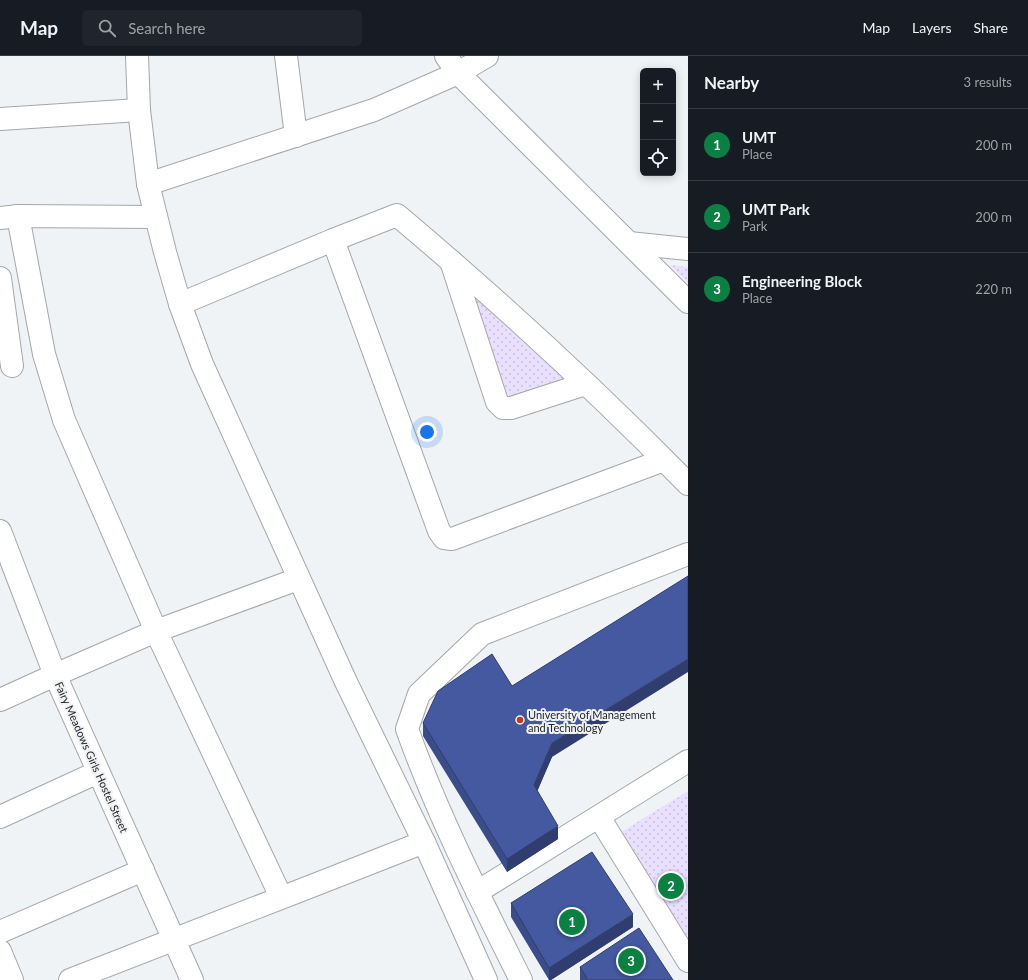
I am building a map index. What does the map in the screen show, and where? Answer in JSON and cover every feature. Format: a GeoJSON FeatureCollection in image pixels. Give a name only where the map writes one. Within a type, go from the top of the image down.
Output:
{"type":"FeatureCollection","features":[{"type":"Feature","properties":{"kind":"street"},"geometry":{"type":"LineString","coordinates":[[137,56],[139,110],[148,184],[180,304],[202,364],[298,579],[346,682],[424,842],[486,980]]}},
{"type":"Feature","properties":{"kind":"street"},"geometry":{"type":"LineString","coordinates":[[286,56],[296,136]]}},
{"type":"Feature","properties":{"kind":"street"},"geometry":{"type":"LineString","coordinates":[[148,184],[374,110],[452,64],[487,56]]}},
{"type":"Feature","properties":{"kind":"street"},"geometry":{"type":"LineString","coordinates":[[452,64],[688,302]]}},
{"type":"Feature","properties":{"kind":"street"},"geometry":{"type":"LineString","coordinates":[[0,119],[139,110]]}},
{"type":"Feature","properties":{"kind":"street"},"geometry":{"type":"LineString","coordinates":[[180,304],[397,215],[450,260],[585,384],[688,484]]}},
{"type":"Feature","properties":{"kind":"street"},"geometry":{"type":"LineString","coordinates":[[156,217],[9,217],[44,354],[64,420],[156,632],[281,897]]}},
{"type":"Feature","properties":{"kind":"street"},"geometry":{"type":"LineString","coordinates":[[333,240],[439,532],[444,538],[452,539],[664,460]]}},
{"type":"Feature","properties":{"kind":"street"},"geometry":{"type":"LineString","coordinates":[[629,243],[688,249]]}},
{"type":"Feature","properties":{"kind":"street"},"geometry":{"type":"LineString","coordinates":[[450,260],[497,402],[502,408],[511,408],[585,384]]}},
{"type":"Feature","properties":{"kind":"street"},"geometry":{"type":"LineString","coordinates":[[0,278],[6,369],[44,354]]}},
{"type":"Feature","properties":{"kind":"street","name":"Fairy Meadows Girls Hostel Street"},"geometry":{"type":"LineString","coordinates":[[0,531],[55,675],[192,980]]}},
{"type":"Feature","properties":{"kind":"street"},"geometry":{"type":"LineString","coordinates":[[521,980],[477,892],[422,772],[407,730],[419,694],[482,634],[688,554]]}},
{"type":"Feature","properties":{"kind":"street"},"geometry":{"type":"LineString","coordinates":[[0,700],[156,632],[298,579]]}},
{"type":"Feature","properties":{"kind":"street"},"geometry":{"type":"LineString","coordinates":[[477,892],[688,762]]}},
{"type":"Feature","properties":{"kind":"street"},"geometry":{"type":"LineString","coordinates":[[0,817],[98,772]]}},
{"type":"Feature","properties":{"kind":"street"},"geometry":{"type":"LineString","coordinates":[[599,817],[688,961]]}},
{"type":"Feature","properties":{"kind":"street"},"geometry":{"type":"LineString","coordinates":[[70,980],[424,842]]}},
{"type":"Feature","properties":{"kind":"street"},"geometry":{"type":"LineString","coordinates":[[0,932],[143,870]]}},
{"type":"Feature","properties":{"kind":"street"},"geometry":{"type":"LineString","coordinates":[[0,951],[12,980]]}},
{"type":"Feature","properties":{"kind":"shaded area"},"geometry":{"type":"Polygon","coordinates":[[[670,265],[688,267],[688,283],[670,265]]]}},
{"type":"Feature","properties":{"kind":"shaded area"},"geometry":{"type":"Polygon","coordinates":[[[470,293],[567,377],[506,396],[470,293]]]}},
{"type":"Feature","properties":{"kind":"shaded area"},"geometry":{"type":"Polygon","coordinates":[[[688,791],[688,940],[621,832],[688,791]]]}},
{"type":"Feature","properties":{"kind":"building","name":"University of Management and Technology"},"geometry":{"type":"Polygon","coordinates":[[[688,576],[688,659],[552,743],[534,785],[558,826],[507,859],[423,723],[438,691],[492,654],[512,686],[688,576]]]}},
{"type":"Feature","properties":{"kind":"building"},"geometry":{"type":"Polygon","coordinates":[[[592,852],[633,914],[549,968],[511,903],[592,852]]]}},
{"type":"Feature","properties":{"kind":"building"},"geometry":{"type":"Polygon","coordinates":[[[639,928],[673,980],[588,980],[580,967],[639,928]]]}},
{"type":"Feature","properties":{"kind":"place","name":"University of Management and Technology"},"geometry":{"type":"Point","coordinates":[520,720]}},
{"type":"Feature","properties":{"kind":"place","name":"UMT Park"},"geometry":{"type":"Point","coordinates":[671,886]}},
{"type":"Feature","properties":{"kind":"place","name":"UMT"},"geometry":{"type":"Point","coordinates":[572,922]}},
{"type":"Feature","properties":{"kind":"place","name":"Engineering Block"},"geometry":{"type":"Point","coordinates":[631,961]}}]}
